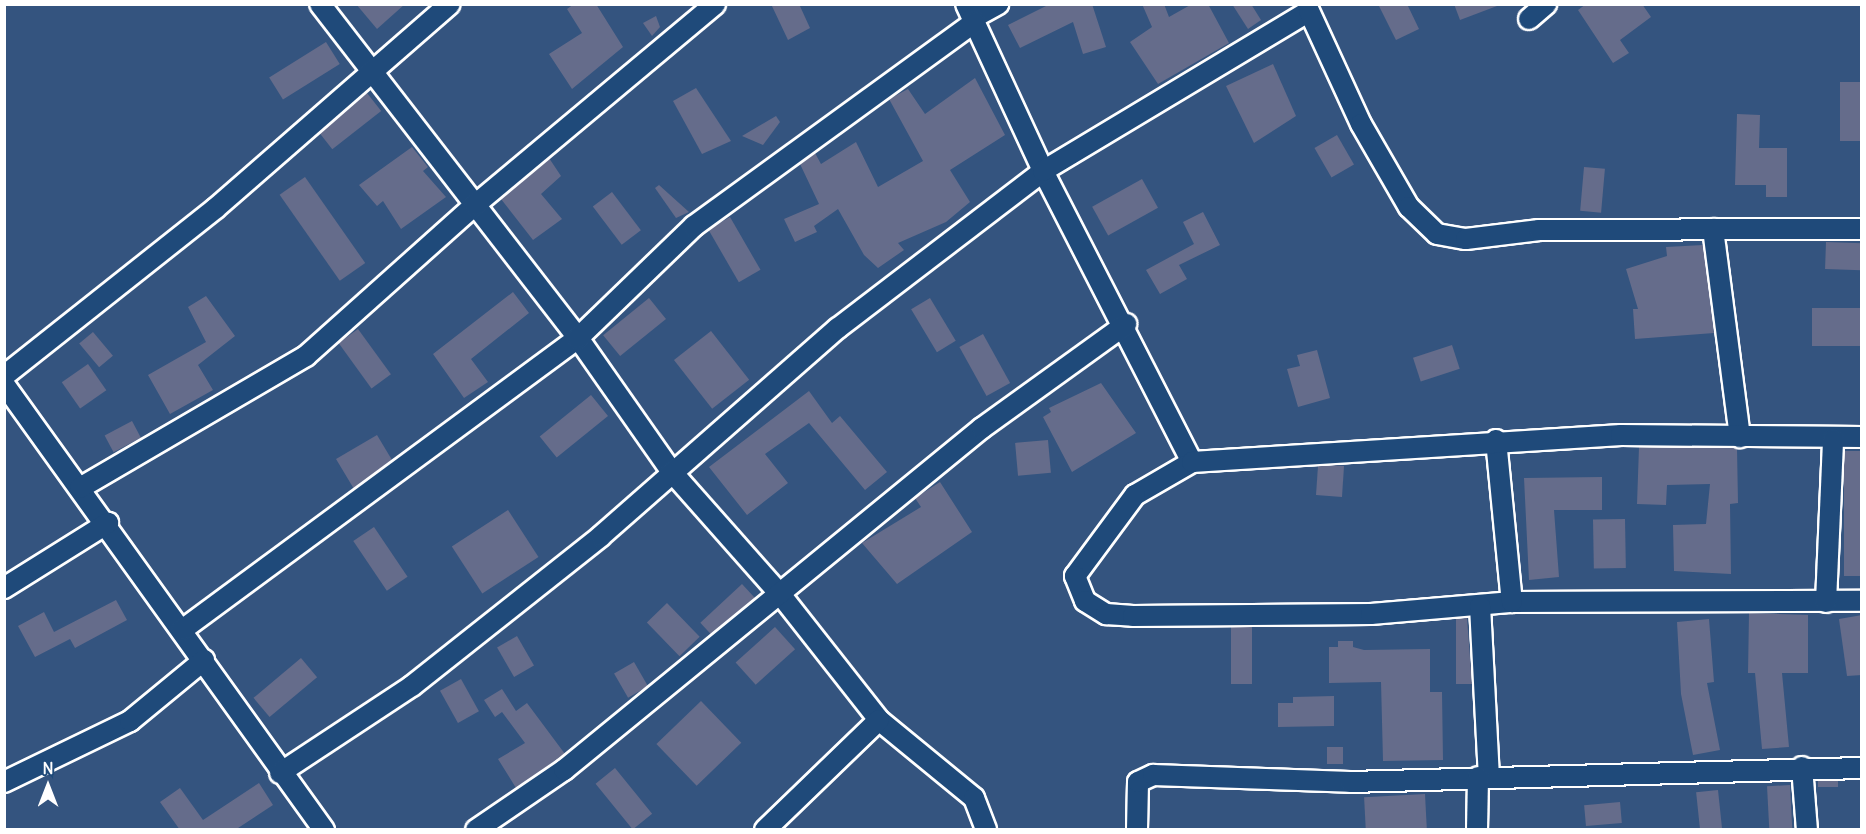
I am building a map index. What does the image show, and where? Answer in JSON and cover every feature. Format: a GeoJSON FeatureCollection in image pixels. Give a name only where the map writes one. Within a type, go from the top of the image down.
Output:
{"type":"FeatureCollection","features":[{"type":"Feature","properties":{"kind":"street"},"geometry":{"type":"LineString","coordinates":[[320,4],[374,70],[578,338],[672,472],[780,594],[879,720],[974,798],[986,830]]}},
{"type":"Feature","properties":{"kind":"street"},"geometry":{"type":"LineString","coordinates":[[4,376],[216,208],[450,4]]}},
{"type":"Feature","properties":{"kind":"street"},"geometry":{"type":"LineString","coordinates":[[80,488],[306,356],[475,205],[715,4]]}},
{"type":"Feature","properties":{"kind":"street"},"geometry":{"type":"LineString","coordinates":[[182,630],[578,338],[693,226],[971,15],[998,4]]}},
{"type":"Feature","properties":{"kind":"street"},"geometry":{"type":"LineString","coordinates":[[1529,18],[1546,4]]}},
{"type":"Feature","properties":{"kind":"street"},"geometry":{"type":"LineString","coordinates":[[280,774],[412,686],[602,536],[838,328],[1043,171],[1313,8],[1361,124],[1404,198],[1437,234],[1466,239],[1539,230],[1862,229]]}},
{"type":"Feature","properties":{"kind":"street"},"geometry":{"type":"LineString","coordinates":[[971,15],[1043,171],[1126,324],[1192,462]]}},
{"type":"Feature","properties":{"kind":"street"},"geometry":{"type":"LineString","coordinates":[[1713,229],[1740,437]]}},
{"type":"Feature","properties":{"kind":"street"},"geometry":{"type":"LineString","coordinates":[[476,830],[564,770],[982,428],[1126,324]]}},
{"type":"Feature","properties":{"kind":"street"},"geometry":{"type":"LineString","coordinates":[[4,384],[108,523],[280,774],[324,830]]}},
{"type":"Feature","properties":{"kind":"street"},"geometry":{"type":"LineString","coordinates":[[1862,437],[1496,440],[1192,462],[1136,495],[1075,576],[1085,601],[1106,614],[1133,616],[1371,614],[1512,602],[1862,601]]}},
{"type":"Feature","properties":{"kind":"street"},"geometry":{"type":"LineString","coordinates":[[1826,602],[1833,439]]}},
{"type":"Feature","properties":{"kind":"street"},"geometry":{"type":"LineString","coordinates":[[1496,440],[1512,602]]}},
{"type":"Feature","properties":{"kind":"street"},"geometry":{"type":"LineString","coordinates":[[4,588],[108,523]]}},
{"type":"Feature","properties":{"kind":"street"},"geometry":{"type":"LineString","coordinates":[[1477,830],[1484,777],[1480,606]]}},
{"type":"Feature","properties":{"kind":"street"},"geometry":{"type":"LineString","coordinates":[[4,782],[130,721],[204,660]]}},
{"type":"Feature","properties":{"kind":"street"},"geometry":{"type":"LineString","coordinates":[[765,830],[879,720]]}},
{"type":"Feature","properties":{"kind":"street"},"geometry":{"type":"LineString","coordinates":[[1802,767],[1807,830]]}},
{"type":"Feature","properties":{"kind":"street"},"geometry":{"type":"LineString","coordinates":[[1137,830],[1138,782],[1153,775],[1350,782],[1802,767],[1862,768]]}},
{"type":"Feature","properties":{"kind":"building"},"geometry":{"type":"Polygon","coordinates":[[[356,4],[405,4],[377,29],[356,4]]]}},
{"type":"Feature","properties":{"kind":"building"},"geometry":{"type":"Polygon","coordinates":[[[574,4],[596,4],[623,47],[572,89],[549,54],[582,33],[567,9],[574,4]]]}},
{"type":"Feature","properties":{"kind":"building"},"geometry":{"type":"Polygon","coordinates":[[[771,4],[799,4],[810,28],[788,40],[771,4]]]}},
{"type":"Feature","properties":{"kind":"building"},"geometry":{"type":"Polygon","coordinates":[[[1050,4],[1092,4],[1106,47],[1083,54],[1073,22],[1020,48],[1008,25],[1050,4]]]}},
{"type":"Feature","properties":{"kind":"building"},"geometry":{"type":"Polygon","coordinates":[[[1142,4],[1164,4],[1169,17],[1192,4],[1208,4],[1229,43],[1158,84],[1130,42],[1152,27],[1142,4]]]}},
{"type":"Feature","properties":{"kind":"building"},"geometry":{"type":"Polygon","coordinates":[[[1232,4],[1251,4],[1261,20],[1248,29],[1232,4]]]}},
{"type":"Feature","properties":{"kind":"building"},"geometry":{"type":"Polygon","coordinates":[[[1378,4],[1407,4],[1419,29],[1396,40],[1378,4]]]}},
{"type":"Feature","properties":{"kind":"building"},"geometry":{"type":"Polygon","coordinates":[[[1454,4],[1497,4],[1497,6],[1460,20],[1454,4]]]}},
{"type":"Feature","properties":{"kind":"building"},"geometry":{"type":"Polygon","coordinates":[[[1586,4],[1642,4],[1651,17],[1620,40],[1629,53],[1613,63],[1578,10],[1586,4]]]}},
{"type":"Feature","properties":{"kind":"building"},"geometry":{"type":"Polygon","coordinates":[[[656,16],[660,27],[652,36],[643,23],[656,16]]]}},
{"type":"Feature","properties":{"kind":"building"},"geometry":{"type":"Polygon","coordinates":[[[326,42],[340,64],[283,100],[269,78],[326,42]]]}},
{"type":"Feature","properties":{"kind":"building"},"geometry":{"type":"Polygon","coordinates":[[[1273,64],[1296,116],[1254,143],[1226,86],[1273,64]]]}},
{"type":"Feature","properties":{"kind":"building"},"geometry":{"type":"Polygon","coordinates":[[[975,78],[1005,135],[950,170],[970,202],[946,222],[898,243],[904,250],[878,268],[864,255],[838,209],[814,226],[817,232],[795,242],[784,219],[819,204],[800,164],[815,153],[821,164],[856,142],[878,187],[923,161],[889,99],[908,89],[925,114],[975,78]]]}},
{"type":"Feature","properties":{"kind":"building"},"geometry":{"type":"Polygon","coordinates":[[[1840,82],[1862,82],[1862,141],[1840,141],[1840,82]]]}},
{"type":"Feature","properties":{"kind":"building"},"geometry":{"type":"Polygon","coordinates":[[[696,88],[731,141],[702,154],[673,101],[696,88]]]}},
{"type":"Feature","properties":{"kind":"building"},"geometry":{"type":"Polygon","coordinates":[[[367,93],[381,111],[332,149],[318,131],[367,93]]]}},
{"type":"Feature","properties":{"kind":"building"},"geometry":{"type":"Polygon","coordinates":[[[1737,114],[1760,115],[1759,148],[1787,148],[1787,197],[1766,197],[1766,185],[1735,185],[1737,114]]]}},
{"type":"Feature","properties":{"kind":"building"},"geometry":{"type":"Polygon","coordinates":[[[776,116],[780,122],[763,145],[742,136],[776,116]]]}},
{"type":"Feature","properties":{"kind":"building"},"geometry":{"type":"Polygon","coordinates":[[[1337,135],[1354,164],[1331,177],[1314,148],[1337,135]]]}},
{"type":"Feature","properties":{"kind":"building"},"geometry":{"type":"Polygon","coordinates":[[[412,147],[428,167],[423,171],[446,197],[401,229],[383,201],[377,206],[359,185],[412,147]]]}},
{"type":"Feature","properties":{"kind":"building"},"geometry":{"type":"Polygon","coordinates":[[[549,158],[561,176],[541,194],[562,219],[533,240],[501,199],[549,158]]]}},
{"type":"Feature","properties":{"kind":"building"},"geometry":{"type":"Polygon","coordinates":[[[1584,167],[1605,169],[1601,213],[1580,211],[1584,167]]]}},
{"type":"Feature","properties":{"kind":"building"},"geometry":{"type":"Polygon","coordinates":[[[305,177],[365,263],[340,281],[280,195],[305,177]]]}},
{"type":"Feature","properties":{"kind":"building"},"geometry":{"type":"Polygon","coordinates":[[[1142,179],[1158,208],[1108,235],[1092,207],[1142,179]]]}},
{"type":"Feature","properties":{"kind":"building"},"geometry":{"type":"Polygon","coordinates":[[[659,185],[689,212],[676,218],[655,188],[659,185]]]}},
{"type":"Feature","properties":{"kind":"building"},"geometry":{"type":"Polygon","coordinates":[[[612,192],[641,230],[622,245],[593,206],[612,192]]]}},
{"type":"Feature","properties":{"kind":"building"},"geometry":{"type":"Polygon","coordinates":[[[1203,212],[1220,245],[1179,265],[1187,279],[1160,294],[1146,270],[1194,244],[1183,222],[1203,212]]]}},
{"type":"Feature","properties":{"kind":"building"},"geometry":{"type":"Polygon","coordinates":[[[730,217],[760,270],[739,282],[708,230],[730,217]]]}},
{"type":"Feature","properties":{"kind":"building"},"geometry":{"type":"Polygon","coordinates":[[[1826,242],[1862,243],[1861,270],[1825,269],[1826,242]]]}},
{"type":"Feature","properties":{"kind":"building"},"geometry":{"type":"Polygon","coordinates":[[[1703,245],[1714,333],[1635,339],[1633,309],[1638,309],[1626,269],[1667,256],[1666,247],[1703,245]]]}},
{"type":"Feature","properties":{"kind":"building"},"geometry":{"type":"Polygon","coordinates":[[[513,292],[529,313],[471,359],[488,382],[464,398],[433,354],[513,292]]]}},
{"type":"Feature","properties":{"kind":"building"},"geometry":{"type":"Polygon","coordinates":[[[206,296],[235,336],[198,365],[213,390],[170,414],[148,375],[206,342],[188,307],[206,296]]]}},
{"type":"Feature","properties":{"kind":"building"},"geometry":{"type":"Polygon","coordinates":[[[649,298],[666,319],[620,356],[603,335],[649,298]]]}},
{"type":"Feature","properties":{"kind":"building"},"geometry":{"type":"Polygon","coordinates":[[[930,298],[956,341],[937,352],[911,309],[930,298]]]}},
{"type":"Feature","properties":{"kind":"building"},"geometry":{"type":"Polygon","coordinates":[[[1812,308],[1862,308],[1862,346],[1812,346],[1812,308]]]}},
{"type":"Feature","properties":{"kind":"building"},"geometry":{"type":"Polygon","coordinates":[[[358,329],[391,374],[371,388],[339,343],[358,329]]]}},
{"type":"Feature","properties":{"kind":"building"},"geometry":{"type":"Polygon","coordinates":[[[711,331],[749,380],[712,409],[674,360],[711,331]]]}},
{"type":"Feature","properties":{"kind":"building"},"geometry":{"type":"Polygon","coordinates":[[[93,332],[113,356],[99,367],[79,344],[93,332]]]}},
{"type":"Feature","properties":{"kind":"building"},"geometry":{"type":"Polygon","coordinates":[[[983,334],[1010,383],[987,396],[959,347],[983,334]]]}},
{"type":"Feature","properties":{"kind":"building"},"geometry":{"type":"Polygon","coordinates":[[[1452,345],[1460,369],[1421,381],[1413,358],[1452,345]]]}},
{"type":"Feature","properties":{"kind":"building"},"geometry":{"type":"Polygon","coordinates":[[[1317,350],[1330,398],[1298,407],[1287,369],[1300,366],[1297,355],[1317,350]]]}},
{"type":"Feature","properties":{"kind":"building"},"geometry":{"type":"Polygon","coordinates":[[[88,364],[106,390],[80,409],[62,382],[88,364]]]}},
{"type":"Feature","properties":{"kind":"building"},"geometry":{"type":"Polygon","coordinates":[[[1101,383],[1136,433],[1072,472],[1043,417],[1051,412],[1049,408],[1101,383]]]}},
{"type":"Feature","properties":{"kind":"building"},"geometry":{"type":"Polygon","coordinates":[[[809,391],[832,423],[840,416],[887,472],[865,490],[809,423],[765,454],[788,483],[747,515],[709,467],[809,391]]]}},
{"type":"Feature","properties":{"kind":"building"},"geometry":{"type":"Polygon","coordinates":[[[591,395],[608,416],[557,458],[540,437],[591,395]]]}},
{"type":"Feature","properties":{"kind":"building"},"geometry":{"type":"Polygon","coordinates":[[[132,421],[141,438],[114,452],[105,436],[132,421]]]}},
{"type":"Feature","properties":{"kind":"building"},"geometry":{"type":"Polygon","coordinates":[[[377,435],[392,460],[354,489],[336,459],[377,435]]]}},
{"type":"Feature","properties":{"kind":"building"},"geometry":{"type":"Polygon","coordinates":[[[1048,440],[1051,473],[1018,476],[1015,443],[1048,440]]]}},
{"type":"Feature","properties":{"kind":"building"},"geometry":{"type":"Polygon","coordinates":[[[1639,447],[1737,448],[1738,503],[1730,504],[1731,574],[1674,571],[1673,525],[1706,524],[1710,484],[1667,485],[1666,505],[1637,504],[1639,447]]]}},
{"type":"Feature","properties":{"kind":"building"},"geometry":{"type":"Polygon","coordinates":[[[1844,451],[1862,451],[1862,576],[1844,576],[1844,451]]]}},
{"type":"Feature","properties":{"kind":"building"},"geometry":{"type":"Polygon","coordinates":[[[1318,466],[1344,466],[1342,497],[1316,495],[1318,466]]]}},
{"type":"Feature","properties":{"kind":"building"},"geometry":{"type":"Polygon","coordinates":[[[1602,477],[1602,510],[1554,510],[1559,577],[1529,580],[1524,478],[1602,477]]]}},
{"type":"Feature","properties":{"kind":"building"},"geometry":{"type":"Polygon","coordinates":[[[940,482],[972,532],[897,584],[862,543],[921,507],[915,498],[940,482]]]}},
{"type":"Feature","properties":{"kind":"building"},"geometry":{"type":"Polygon","coordinates":[[[508,510],[538,557],[482,593],[452,546],[508,510]]]}},
{"type":"Feature","properties":{"kind":"building"},"geometry":{"type":"Polygon","coordinates":[[[1625,519],[1626,568],[1594,569],[1593,520],[1625,519]]]}},
{"type":"Feature","properties":{"kind":"building"},"geometry":{"type":"Polygon","coordinates":[[[374,527],[408,577],[387,591],[353,541],[374,527]]]}},
{"type":"Feature","properties":{"kind":"building"},"geometry":{"type":"Polygon","coordinates":[[[742,584],[755,598],[713,637],[700,623],[742,584]]]}},
{"type":"Feature","properties":{"kind":"building"},"geometry":{"type":"Polygon","coordinates":[[[116,600],[127,620],[75,648],[70,639],[35,657],[18,626],[44,612],[54,632],[116,600]]]}},
{"type":"Feature","properties":{"kind":"building"},"geometry":{"type":"Polygon","coordinates":[[[667,603],[700,637],[680,656],[647,622],[667,603]]]}},
{"type":"Feature","properties":{"kind":"building"},"geometry":{"type":"Polygon","coordinates":[[[1749,613],[1808,615],[1808,673],[1782,673],[1789,747],[1762,749],[1755,673],[1748,673],[1749,613]]]}},
{"type":"Feature","properties":{"kind":"building"},"geometry":{"type":"Polygon","coordinates":[[[1862,615],[1862,675],[1847,676],[1839,619],[1862,615]]]}},
{"type":"Feature","properties":{"kind":"building"},"geometry":{"type":"Polygon","coordinates":[[[1467,618],[1472,684],[1456,684],[1456,619],[1467,618]]]}},
{"type":"Feature","properties":{"kind":"building"},"geometry":{"type":"Polygon","coordinates":[[[1709,619],[1714,682],[1707,683],[1720,750],[1693,755],[1681,694],[1677,622],[1709,619]]]}},
{"type":"Feature","properties":{"kind":"building"},"geometry":{"type":"Polygon","coordinates":[[[775,627],[795,649],[756,685],[736,662],[775,627]]]}},
{"type":"Feature","properties":{"kind":"building"},"geometry":{"type":"Polygon","coordinates":[[[1231,627],[1252,627],[1252,684],[1231,684],[1231,627]]]}},
{"type":"Feature","properties":{"kind":"building"},"geometry":{"type":"Polygon","coordinates":[[[517,636],[534,665],[514,677],[497,648],[517,636]]]}},
{"type":"Feature","properties":{"kind":"building"},"geometry":{"type":"Polygon","coordinates":[[[1338,641],[1353,641],[1353,647],[1364,650],[1430,649],[1430,692],[1442,692],[1443,760],[1383,761],[1381,682],[1329,683],[1329,647],[1338,647],[1338,641]]]}},
{"type":"Feature","properties":{"kind":"building"},"geometry":{"type":"Polygon","coordinates":[[[301,658],[317,677],[270,717],[254,698],[301,658]]]}},
{"type":"Feature","properties":{"kind":"building"},"geometry":{"type":"Polygon","coordinates":[[[634,662],[648,686],[628,698],[614,674],[634,662]]]}},
{"type":"Feature","properties":{"kind":"building"},"geometry":{"type":"Polygon","coordinates":[[[461,679],[479,711],[458,723],[440,691],[461,679]]]}},
{"type":"Feature","properties":{"kind":"building"},"geometry":{"type":"Polygon","coordinates":[[[502,689],[516,711],[527,703],[565,754],[516,788],[498,759],[525,743],[502,712],[495,717],[484,700],[502,689]]]}},
{"type":"Feature","properties":{"kind":"building"},"geometry":{"type":"Polygon","coordinates":[[[1334,696],[1334,726],[1278,727],[1278,703],[1293,703],[1293,697],[1334,696]]]}},
{"type":"Feature","properties":{"kind":"building"},"geometry":{"type":"Polygon","coordinates":[[[701,701],[741,743],[697,786],[656,744],[701,701]]]}},
{"type":"Feature","properties":{"kind":"building"},"geometry":{"type":"Polygon","coordinates":[[[1327,747],[1343,747],[1343,764],[1327,764],[1327,747]]]}},
{"type":"Feature","properties":{"kind":"building"},"geometry":{"type":"Polygon","coordinates":[[[615,768],[652,814],[633,830],[596,784],[615,768]]]}},
{"type":"Feature","properties":{"kind":"building"},"geometry":{"type":"Polygon","coordinates":[[[1818,781],[1838,781],[1838,787],[1818,787],[1818,781]]]}},
{"type":"Feature","properties":{"kind":"building"},"geometry":{"type":"Polygon","coordinates":[[[259,783],[273,805],[235,830],[180,830],[160,802],[180,788],[203,820],[259,783]]]}},
{"type":"Feature","properties":{"kind":"building"},"geometry":{"type":"Polygon","coordinates":[[[1790,785],[1792,830],[1769,830],[1767,786],[1790,785]]]}},
{"type":"Feature","properties":{"kind":"building"},"geometry":{"type":"Polygon","coordinates":[[[1718,790],[1722,830],[1700,830],[1696,792],[1718,790]]]}},
{"type":"Feature","properties":{"kind":"building"},"geometry":{"type":"Polygon","coordinates":[[[1425,794],[1427,830],[1366,830],[1364,797],[1425,794]]]}},
{"type":"Feature","properties":{"kind":"building"},"geometry":{"type":"Polygon","coordinates":[[[1620,802],[1622,823],[1586,826],[1584,805],[1620,802]]]}}]}
